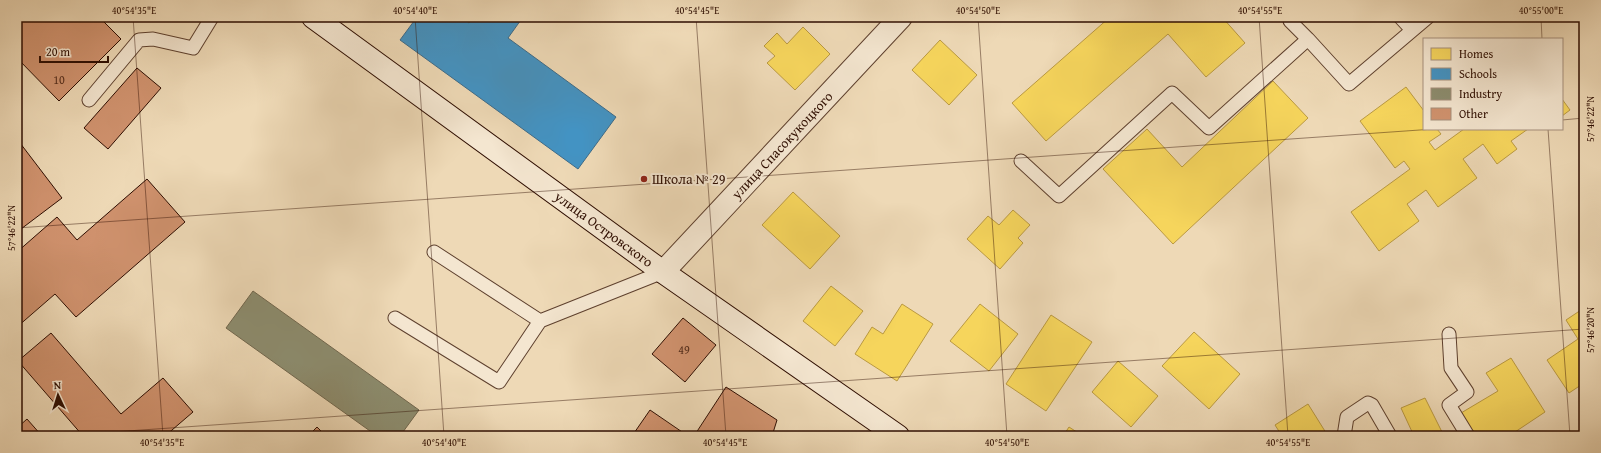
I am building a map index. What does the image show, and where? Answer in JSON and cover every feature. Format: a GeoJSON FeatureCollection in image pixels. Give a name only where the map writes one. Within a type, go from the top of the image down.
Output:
{"type":"FeatureCollection","features":[{"type":"Feature","properties":{"kind":"main road","name":"улица Островского"},"geometry":{"type":"LineString","coordinates":[[313,17],[663,272],[898,436]]}},
{"type":"Feature","properties":{"kind":"main road","name":"улица Спасокукоцкого"},"geometry":{"type":"LineString","coordinates":[[663,272],[901,17]]}},
{"type":"Feature","properties":{"kind":"lane"},"geometry":{"type":"LineString","coordinates":[[89,100],[139,40],[153,39],[193,48],[212,17]]}},
{"type":"Feature","properties":{"kind":"lane"},"geometry":{"type":"LineString","coordinates":[[1400,17],[1412,30]]}},
{"type":"Feature","properties":{"kind":"lane"},"geometry":{"type":"LineString","coordinates":[[1290,21],[1349,84],[1428,17]]}},
{"type":"Feature","properties":{"kind":"lane"},"geometry":{"type":"LineString","coordinates":[[1021,161],[1059,196],[1172,93],[1209,128],[1308,39]]}},
{"type":"Feature","properties":{"kind":"lane"},"geometry":{"type":"LineString","coordinates":[[434,252],[540,321]]}},
{"type":"Feature","properties":{"kind":"lane"},"geometry":{"type":"LineString","coordinates":[[395,318],[498,382],[540,321],[663,272]]}},
{"type":"Feature","properties":{"kind":"lane"},"geometry":{"type":"LineString","coordinates":[[1449,334],[1451,368],[1467,392],[1449,405],[1468,436]]}},
{"type":"Feature","properties":{"kind":"lane"},"geometry":{"type":"LineString","coordinates":[[1344,436],[1347,417],[1368,403],[1372,405],[1390,436]]}},
{"type":"Feature","properties":{"kind":"building: Homes"},"geometry":{"type":"Polygon","coordinates":[[[1110,17],[1222,17],[1245,43],[1206,77],[1168,34],[1046,141],[1012,103],[1110,17]]]}},
{"type":"Feature","properties":{"kind":"building: Homes"},"geometry":{"type":"Polygon","coordinates":[[[803,27],[830,54],[795,90],[767,63],[775,56],[764,46],[777,33],[787,44],[803,27]]]}},
{"type":"Feature","properties":{"kind":"building: Homes"},"geometry":{"type":"Polygon","coordinates":[[[940,40],[977,75],[949,105],[912,70],[940,40]]]}},
{"type":"Feature","properties":{"kind":"building: Homes"},"geometry":{"type":"Polygon","coordinates":[[[1273,81],[1308,118],[1173,244],[1103,169],[1147,129],[1182,167],[1273,81]]]}},
{"type":"Feature","properties":{"kind":"building: Homes"},"geometry":{"type":"Polygon","coordinates":[[[1406,87],[1423,110],[1423,130],[1438,130],[1441,134],[1429,142],[1435,150],[1463,130],[1527,130],[1511,141],[1517,149],[1497,164],[1483,144],[1463,159],[1477,178],[1438,207],[1426,190],[1407,204],[1419,221],[1379,251],[1351,212],[1410,169],[1404,161],[1395,168],[1360,121],[1406,87]]]}},
{"type":"Feature","properties":{"kind":"building: Homes"},"geometry":{"type":"Polygon","coordinates":[[[1563,100],[1570,110],[1563,115],[1563,100]]]}},
{"type":"Feature","properties":{"kind":"building: Homes"},"geometry":{"type":"Polygon","coordinates":[[[793,192],[840,236],[810,269],[762,225],[793,192]]]}},
{"type":"Feature","properties":{"kind":"building: Homes"},"geometry":{"type":"Polygon","coordinates":[[[1013,210],[1030,225],[1018,238],[1023,243],[1000,269],[967,239],[988,216],[999,225],[1013,210]]]}},
{"type":"Feature","properties":{"kind":"building: Homes"},"geometry":{"type":"Polygon","coordinates":[[[831,286],[863,311],[835,346],[803,321],[831,286]]]}},
{"type":"Feature","properties":{"kind":"building: Homes"},"geometry":{"type":"Polygon","coordinates":[[[902,304],[933,324],[897,381],[855,354],[872,327],[883,334],[902,304]]]}},
{"type":"Feature","properties":{"kind":"building: Homes"},"geometry":{"type":"Polygon","coordinates":[[[980,304],[1018,334],[989,371],[950,341],[980,304]]]}},
{"type":"Feature","properties":{"kind":"building: Homes"},"geometry":{"type":"Polygon","coordinates":[[[1584,308],[1584,383],[1569,393],[1547,360],[1578,339],[1566,320],[1584,308]]]}},
{"type":"Feature","properties":{"kind":"building: Homes"},"geometry":{"type":"Polygon","coordinates":[[[1051,315],[1092,342],[1046,411],[1006,384],[1051,315]]]}},
{"type":"Feature","properties":{"kind":"building: Homes"},"geometry":{"type":"Polygon","coordinates":[[[1194,332],[1240,374],[1209,409],[1162,366],[1194,332]]]}},
{"type":"Feature","properties":{"kind":"building: Homes"},"geometry":{"type":"Polygon","coordinates":[[[1511,358],[1545,412],[1509,436],[1474,436],[1461,413],[1498,391],[1486,373],[1511,358]]]}},
{"type":"Feature","properties":{"kind":"building: Homes"},"geometry":{"type":"Polygon","coordinates":[[[1118,361],[1158,396],[1131,427],[1092,392],[1118,361]]]}},
{"type":"Feature","properties":{"kind":"building: Homes"},"geometry":{"type":"Polygon","coordinates":[[[1425,398],[1444,436],[1414,436],[1401,408],[1425,398]]]}},
{"type":"Feature","properties":{"kind":"building: Homes"},"geometry":{"type":"Polygon","coordinates":[[[1308,404],[1328,436],[1282,436],[1275,425],[1308,404]]]}},
{"type":"Feature","properties":{"kind":"building: Homes"},"geometry":{"type":"Polygon","coordinates":[[[1069,427],[1083,436],[1063,436],[1069,427]]]}},
{"type":"Feature","properties":{"kind":"building: Schools"},"geometry":{"type":"Polygon","coordinates":[[[417,17],[461,17],[469,23],[474,17],[523,17],[508,38],[616,117],[578,169],[400,40],[417,17]]]}},
{"type":"Feature","properties":{"kind":"building: Industry"},"geometry":{"type":"Polygon","coordinates":[[[253,291],[419,410],[400,436],[377,436],[226,328],[253,291]]]}},
{"type":"Feature","properties":{"kind":"building: Other"},"geometry":{"type":"Polygon","coordinates":[[[17,17],[99,17],[121,39],[59,101],[17,58],[17,17]]]}},
{"type":"Feature","properties":{"kind":"building: Other"},"geometry":{"type":"Polygon","coordinates":[[[137,68],[161,88],[108,149],[84,128],[137,68]]]}},
{"type":"Feature","properties":{"kind":"building: Other"},"geometry":{"type":"Polygon","coordinates":[[[17,139],[62,198],[17,232],[17,139]]]}},
{"type":"Feature","properties":{"kind":"building: Other"},"geometry":{"type":"Polygon","coordinates":[[[147,179],[185,222],[76,317],[55,294],[17,327],[17,252],[57,217],[77,240],[147,179]]]}},
{"type":"Feature","properties":{"kind":"building: Other"},"geometry":{"type":"Polygon","coordinates":[[[683,318],[716,345],[685,382],[652,354],[683,318]]]}},
{"type":"Feature","properties":{"kind":"building: Other"},"geometry":{"type":"Polygon","coordinates":[[[51,333],[121,414],[163,378],[193,412],[165,436],[83,436],[18,361],[51,333]]]}},
{"type":"Feature","properties":{"kind":"building: Other"},"geometry":{"type":"Polygon","coordinates":[[[726,387],[777,420],[772,436],[694,436],[726,387]]]}},
{"type":"Feature","properties":{"kind":"building: Other"},"geometry":{"type":"Polygon","coordinates":[[[650,410],[688,436],[632,436],[650,410]]]}},
{"type":"Feature","properties":{"kind":"building: Other"},"geometry":{"type":"Polygon","coordinates":[[[27,419],[42,436],[17,436],[17,428],[27,419]]]}},
{"type":"Feature","properties":{"kind":"building: Other"},"geometry":{"type":"Polygon","coordinates":[[[317,427],[326,436],[308,436],[317,427]]]}},
{"type":"Feature","properties":{"kind":"place","name":"Школа № 29"},"geometry":{"type":"Point","coordinates":[644,179]}}]}
